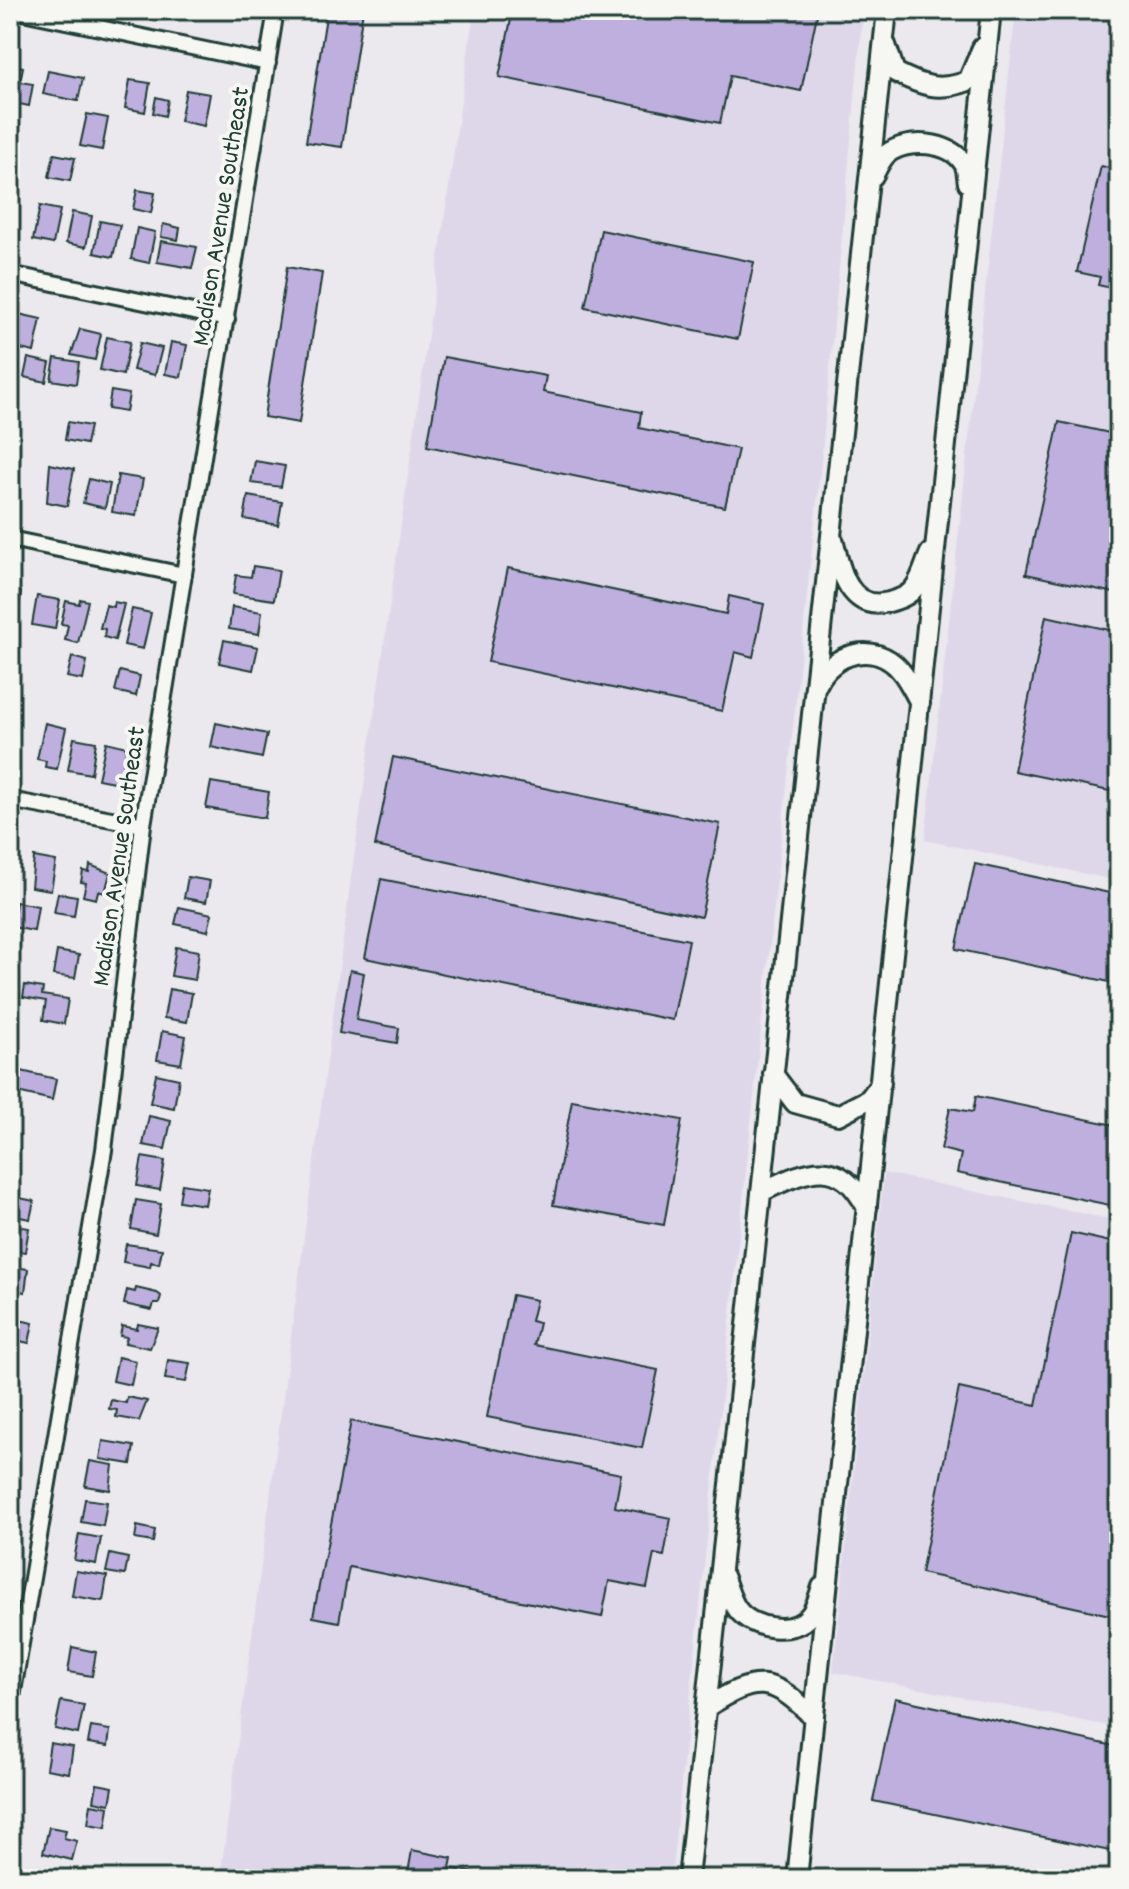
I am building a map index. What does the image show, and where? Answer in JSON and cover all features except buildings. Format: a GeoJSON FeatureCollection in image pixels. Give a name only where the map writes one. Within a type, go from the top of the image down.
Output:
{"type":"FeatureCollection","features":[{"type":"Feature","properties":{"kind":"street"},"geometry":{"type":"LineString","coordinates":[[13,10],[268,63]]}},
{"type":"Feature","properties":{"kind":"street","name":"Madison Avenue Southeast"},"geometry":{"type":"LineString","coordinates":[[10,1709],[16,1623],[104,1150],[143,825],[276,10]]}},
{"type":"Feature","properties":{"kind":"street"},"geometry":{"type":"LineString","coordinates":[[688,1879],[887,10]]}},
{"type":"Feature","properties":{"kind":"street"},"geometry":{"type":"LineString","coordinates":[[797,1879],[883,1080],[991,10]]}},
{"type":"Feature","properties":{"kind":"street"},"geometry":{"type":"LineString","coordinates":[[884,39],[895,72],[922,86],[947,89],[968,81],[989,32]]}},
{"type":"Feature","properties":{"kind":"street"},"geometry":{"type":"LineString","coordinates":[[870,181],[886,154],[907,145],[928,144],[950,153],[964,164],[971,198]]}},
{"type":"Feature","properties":{"kind":"street"},"geometry":{"type":"LineString","coordinates":[[10,274],[227,319]]}},
{"type":"Feature","properties":{"kind":"street"},"geometry":{"type":"LineString","coordinates":[[831,524],[840,572],[849,589],[871,602],[883,603],[905,597],[915,588],[938,533]]}},
{"type":"Feature","properties":{"kind":"street"},"geometry":{"type":"LineString","coordinates":[[10,539],[184,575]]}},
{"type":"Feature","properties":{"kind":"street"},"geometry":{"type":"LineString","coordinates":[[812,695],[823,671],[834,661],[862,653],[882,656],[900,669],[920,703]]}},
{"type":"Feature","properties":{"kind":"street"},"geometry":{"type":"LineString","coordinates":[[10,800],[143,825]]}},
{"type":"Feature","properties":{"kind":"street"},"geometry":{"type":"LineString","coordinates":[[773,1074],[795,1103],[821,1113],[838,1115],[869,1099],[883,1080]]}},
{"type":"Feature","properties":{"kind":"street"},"geometry":{"type":"LineString","coordinates":[[761,1192],[790,1176],[818,1171],[846,1180],[857,1189],[867,1208]]}},
{"type":"Feature","properties":{"kind":"street"},"geometry":{"type":"LineString","coordinates":[[721,1570],[732,1601],[747,1620],[784,1628],[800,1624],[810,1615],[831,1564]]}},
{"type":"Feature","properties":{"kind":"street"},"geometry":{"type":"LineString","coordinates":[[707,1707],[740,1686],[764,1685],[792,1696],[814,1718]]}},
{"type":"Feature","properties":{"kind":"shaded area"},"geometry":{"type":"Polygon","coordinates":[[[474,10],[863,10],[821,463],[671,1879],[220,1879],[351,878],[474,10]]]}},
{"type":"Feature","properties":{"kind":"shaded area"},"geometry":{"type":"Polygon","coordinates":[[[1016,10],[1119,10],[1119,881],[925,840],[1016,10]]]}},
{"type":"Feature","properties":{"kind":"shaded area"},"geometry":{"type":"Polygon","coordinates":[[[884,1173],[1119,1221],[1119,1728],[833,1672],[884,1173]]]}}]}
